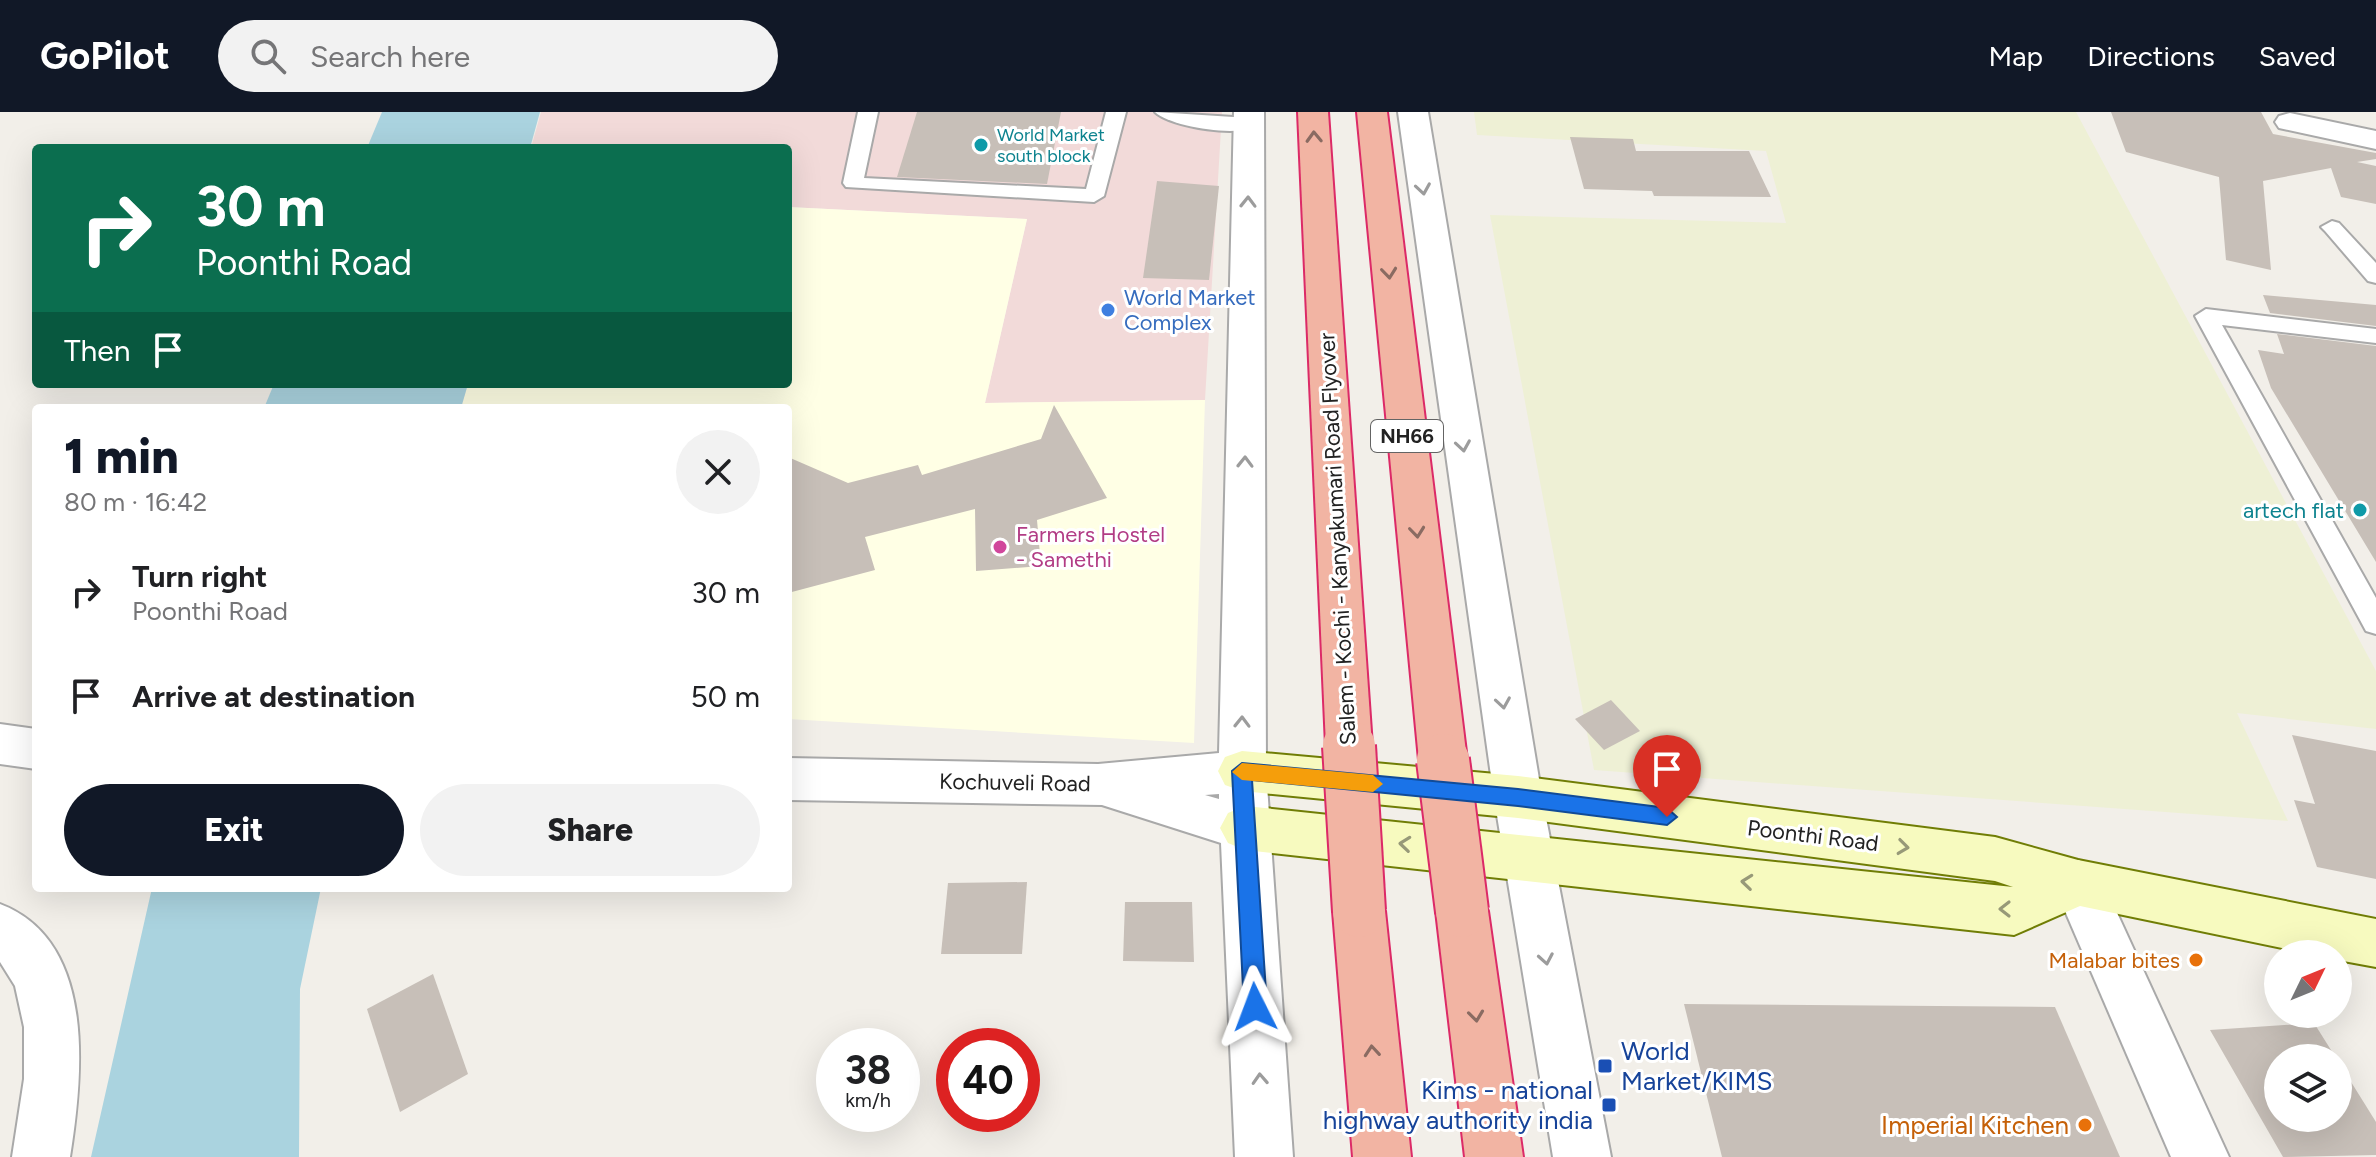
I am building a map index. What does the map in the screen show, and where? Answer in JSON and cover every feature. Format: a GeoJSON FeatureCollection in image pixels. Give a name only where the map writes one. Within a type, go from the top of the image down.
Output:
{"type":"FeatureCollection","features":[{"type":"Feature","properties":{"kind":"highway","name":"Salem - Kochi - Kanyakumari Road Flyover"},"geometry":{"type":"LineString","coordinates":[[1313,112],[1359,911],[1382,1157]]}},
{"type":"Feature","properties":{"kind":"highway","name":"NH66"},"geometry":{"type":"LineString","coordinates":[[1372,112],[1443,760],[1494,1157]]}},
{"type":"Feature","properties":{"kind":"main road","name":"Poonthi Road"},"geometry":{"type":"LineString","coordinates":[[1242,771],[1518,797],[1995,859],[2078,883],[2376,943]]}},
{"type":"Feature","properties":{"kind":"main road"},"geometry":{"type":"LineString","coordinates":[[1245,828],[2014,911],[2078,883]]}},
{"type":"Feature","properties":{"kind":"street"},"geometry":{"type":"LineString","coordinates":[[1413,112],[1518,797],[1582,1157]]}},
{"type":"Feature","properties":{"kind":"street"},"geometry":{"type":"LineString","coordinates":[[1249,118],[1242,771],[1264,1157]]}},
{"type":"Feature","properties":{"kind":"street"},"geometry":{"type":"LineString","coordinates":[[2290,122],[2376,140]]}},
{"type":"Feature","properties":{"kind":"street"},"geometry":{"type":"LineString","coordinates":[[0,744],[32,748]]}},
{"type":"Feature","properties":{"kind":"street","name":"Kochuveli Road"},"geometry":{"type":"LineString","coordinates":[[792,779],[1098,785],[1242,771]]}},
{"type":"Feature","properties":{"kind":"street"},"geometry":{"type":"LineString","coordinates":[[1098,785],[1245,828]]}},
{"type":"Feature","properties":{"kind":"street"},"geometry":{"type":"LineString","coordinates":[[2078,883],[2200,1157]]}},
{"type":"Feature","properties":{"kind":"street"},"geometry":{"type":"LineString","coordinates":[[0,928],[26,954],[50,1005],[53,1051],[41,1157]]}},
{"type":"Feature","properties":{"kind":"lane"},"geometry":{"type":"LineString","coordinates":[[868,112],[853,183],[1094,196],[1116,112]]}},
{"type":"Feature","properties":{"kind":"lane"},"geometry":{"type":"LineString","coordinates":[[1165,112],[1196,123],[1249,118]]}},
{"type":"Feature","properties":{"kind":"lane"},"geometry":{"type":"LineString","coordinates":[[2332,227],[2376,276]]}},
{"type":"Feature","properties":{"kind":"lane"},"geometry":{"type":"LineString","coordinates":[[2376,336],[2206,316],[2376,623]]}},
{"type":"Feature","properties":{"kind":"shaded area","name":"World Market Complex"},"geometry":{"type":"Polygon","coordinates":[[[541,112],[1222,112],[1205,400],[985,403],[1027,219],[792,207],[792,144],[532,144],[541,112]]]}},
{"type":"Feature","properties":{"kind":"shaded area"},"geometry":{"type":"Polygon","coordinates":[[[1474,112],[2076,112],[2376,671],[2376,729],[2237,713],[2288,821],[1594,770],[1490,215],[1786,223],[1766,151],[1477,135],[1474,112]]]}},
{"type":"Feature","properties":{"kind":"shaded area"},"geometry":{"type":"Polygon","coordinates":[[[792,207],[1027,219],[985,403],[1205,400],[1194,743],[792,719],[792,404],[462,404],[467,388],[792,388],[792,207]]]}},
{"type":"Feature","properties":{"kind":"water"},"geometry":{"type":"Polygon","coordinates":[[[382,112],[540,112],[531,144],[369,144],[382,112]]]}},
{"type":"Feature","properties":{"kind":"water"},"geometry":{"type":"Polygon","coordinates":[[[272,388],[467,388],[462,404],[266,404],[272,388]]]}},
{"type":"Feature","properties":{"kind":"water"},"geometry":{"type":"Polygon","coordinates":[[[151,892],[320,892],[300,989],[299,1157],[91,1157],[151,892]]]}},
{"type":"Feature","properties":{"kind":"building","name":"World Market south block"},"geometry":{"type":"Polygon","coordinates":[[[917,112],[1061,112],[1047,184],[897,177],[917,112]]]}},
{"type":"Feature","properties":{"kind":"building"},"geometry":{"type":"Polygon","coordinates":[[[2111,112],[2261,112],[2273,134],[2376,153],[2376,159],[2357,162],[2376,166],[2376,204],[2341,197],[2331,168],[2263,181],[2271,270],[2226,260],[2219,177],[2126,152],[2111,112]]]}},
{"type":"Feature","properties":{"kind":"building"},"geometry":{"type":"Polygon","coordinates":[[[1570,137],[1633,139],[1636,151],[1749,151],[1771,197],[1654,196],[1652,191],[1584,189],[1570,137]]]}},
{"type":"Feature","properties":{"kind":"building"},"geometry":{"type":"Polygon","coordinates":[[[1157,181],[1219,186],[1209,280],[1143,278],[1157,181]]]}},
{"type":"Feature","properties":{"kind":"building"},"geometry":{"type":"Polygon","coordinates":[[[2263,295],[2376,305],[2376,326],[2270,313],[2263,295]]]}},
{"type":"Feature","properties":{"kind":"building"},"geometry":{"type":"Polygon","coordinates":[[[2277,334],[2376,346],[2376,562],[2271,388],[2258,350],[2284,354],[2277,334]]]}},
{"type":"Feature","properties":{"kind":"building"},"geometry":{"type":"Polygon","coordinates":[[[1054,405],[1107,498],[1037,520],[1041,566],[976,571],[975,509],[865,537],[875,570],[792,592],[792,459],[848,483],[918,465],[922,475],[1041,439],[1054,405]]]}},
{"type":"Feature","properties":{"kind":"building"},"geometry":{"type":"Polygon","coordinates":[[[1611,700],[1640,731],[1604,750],[1575,719],[1611,700]]]}},
{"type":"Feature","properties":{"kind":"building"},"geometry":{"type":"Polygon","coordinates":[[[2292,735],[2376,751],[2376,879],[2317,867],[2294,800],[2315,804],[2292,735]]]}},
{"type":"Feature","properties":{"kind":"building"},"geometry":{"type":"Polygon","coordinates":[[[1027,882],[1022,954],[941,954],[948,883],[1027,882]]]}},
{"type":"Feature","properties":{"kind":"building"},"geometry":{"type":"Polygon","coordinates":[[[1125,902],[1192,902],[1194,962],[1123,961],[1125,902]]]}},
{"type":"Feature","properties":{"kind":"building"},"geometry":{"type":"Polygon","coordinates":[[[433,974],[468,1074],[400,1112],[367,1009],[433,974]]]}},
{"type":"Feature","properties":{"kind":"building"},"geometry":{"type":"Polygon","coordinates":[[[1684,1004],[2055,1007],[2120,1157],[1722,1157],[1684,1004]]]}},
{"type":"Feature","properties":{"kind":"building"},"geometry":{"type":"Polygon","coordinates":[[[2264,1026],[2317,1028],[2327,1044],[2264,1044],[2264,1124],[2210,1030],[2264,1026]]]}},
{"type":"Feature","properties":{"kind":"building"},"geometry":{"type":"Polygon","coordinates":[[[2352,1083],[2376,1122],[2376,1155],[2283,1157],[2269,1132],[2352,1132],[2352,1083]]]}},
{"type":"Feature","properties":{"kind":"slow traffic"},"geometry":{"type":"LineString","coordinates":[[1242,772],[1373,784]]}},
{"type":"Feature","properties":{"kind":"place","name":"World Market south block"},"geometry":{"type":"Point","coordinates":[981,145]}},
{"type":"Feature","properties":{"kind":"place","name":"World Market Complex"},"geometry":{"type":"Point","coordinates":[1108,310]}},
{"type":"Feature","properties":{"kind":"place","name":"artech flat"},"geometry":{"type":"Point","coordinates":[2360,510]}},
{"type":"Feature","properties":{"kind":"place","name":"Farmers Hostel - Samethi"},"geometry":{"type":"Point","coordinates":[1000,547]}},
{"type":"Feature","properties":{"kind":"place","name":"Malabar bites"},"geometry":{"type":"Point","coordinates":[2196,960]}},
{"type":"Feature","properties":{"kind":"place","name":"World Market/KIMS"},"geometry":{"type":"Point","coordinates":[1605,1066]}},
{"type":"Feature","properties":{"kind":"place","name":"Kims - national highway authority india"},"geometry":{"type":"Point","coordinates":[1609,1105]}},
{"type":"Feature","properties":{"kind":"place","name":"Imperial Kitchen"},"geometry":{"type":"Point","coordinates":[2085,1125]}},
{"type":"Feature","properties":{"kind":"route"},"geometry":{"type":"LineString","coordinates":[[1255,1007],[1242,771],[1518,797],[1667,817]]}}]}
